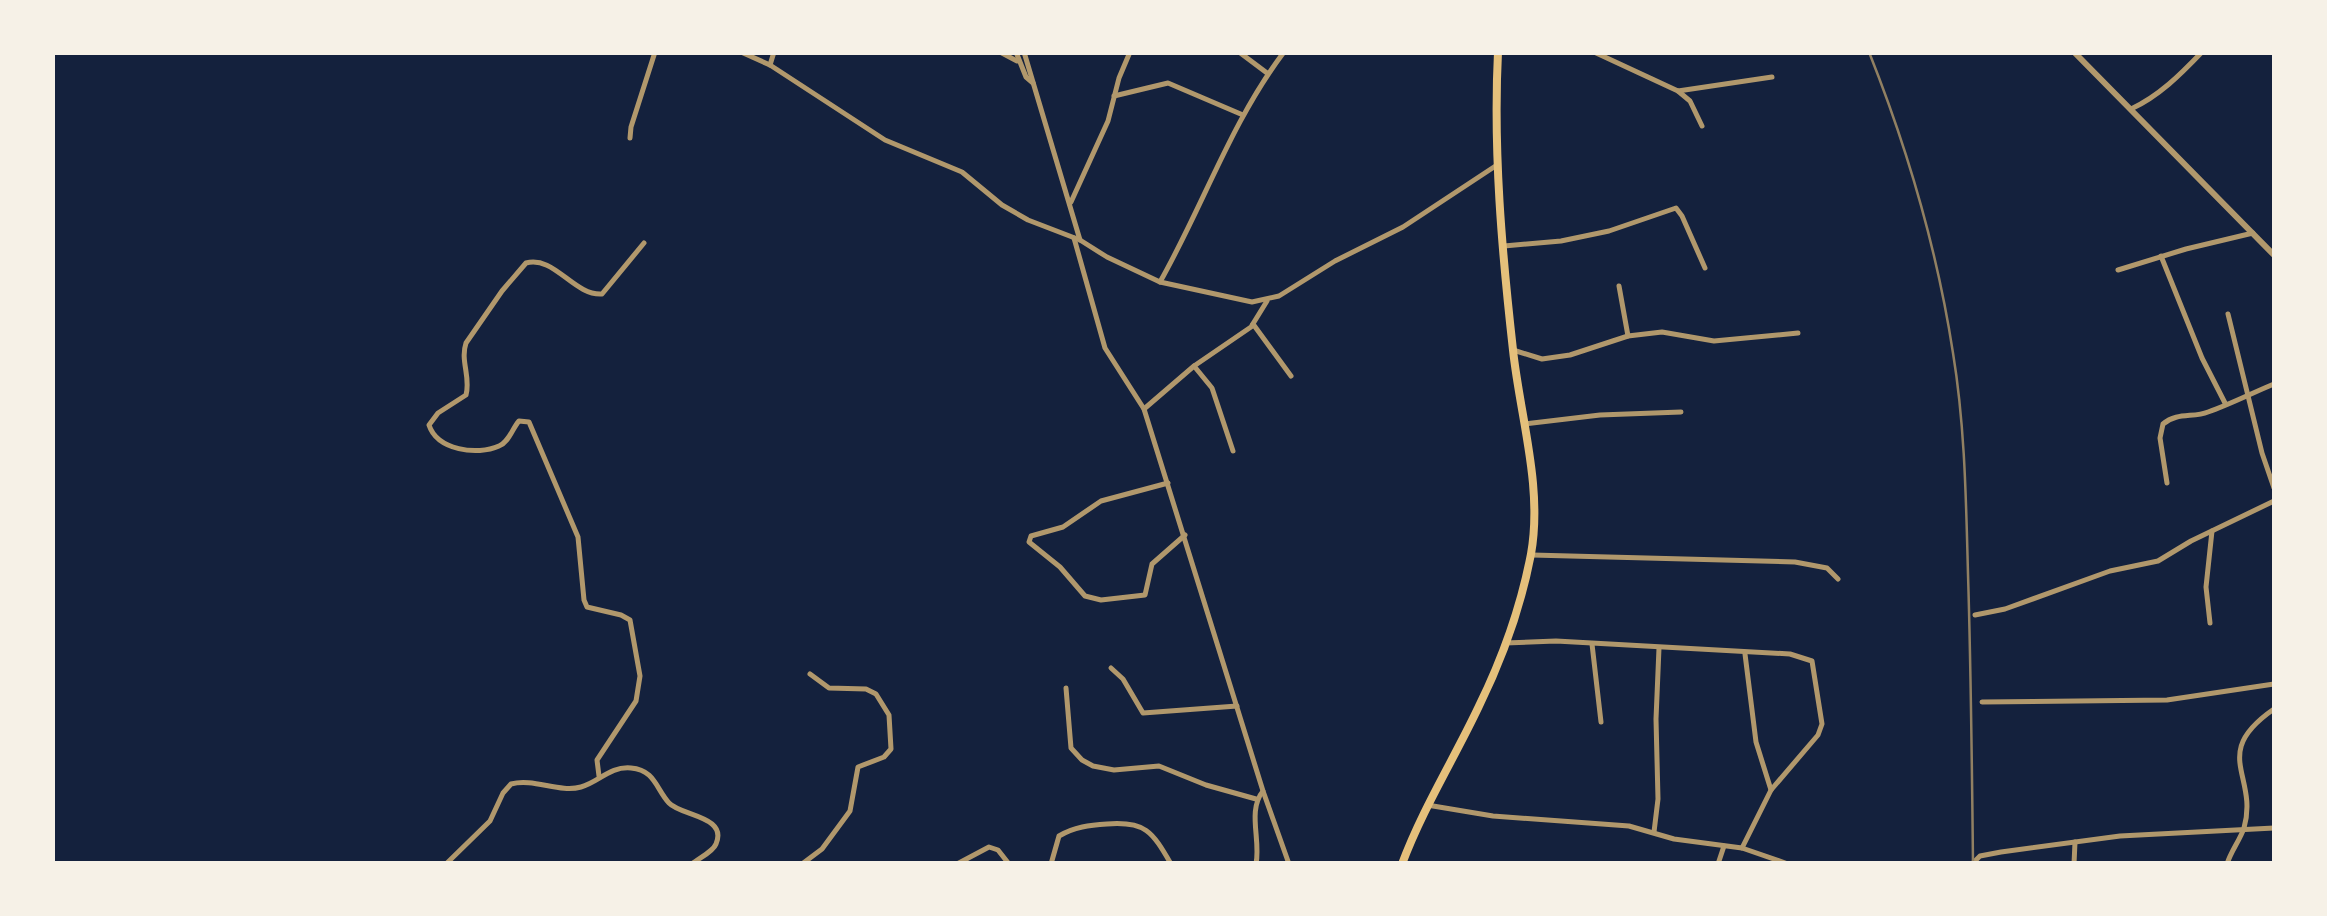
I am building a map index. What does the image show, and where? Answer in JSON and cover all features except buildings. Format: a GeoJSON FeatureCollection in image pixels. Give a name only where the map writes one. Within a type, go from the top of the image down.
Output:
{"type":"FeatureCollection","features":[{"type":"Feature","properties":{"kind":"main road"},"geometry":{"type":"LineString","coordinates":[[1402,864],[1426,805],[1479,706],[1506,643],[1534,528],[1504,246],[1498,52]]}},
{"type":"Feature","properties":{"kind":"street"},"geometry":{"type":"LineString","coordinates":[[630,138],[630,127],[655,52]]}},
{"type":"Feature","properties":{"kind":"street"},"geometry":{"type":"LineString","coordinates":[[742,52],[770,65],[885,140],[962,172],[1015,213],[1077,239],[1107,257],[1160,282],[1252,302],[1267,301]]}},
{"type":"Feature","properties":{"kind":"street"},"geometry":{"type":"LineString","coordinates":[[770,65],[774,52]]}},
{"type":"Feature","properties":{"kind":"street"},"geometry":{"type":"LineString","coordinates":[[1000,52],[1020,62]]}},
{"type":"Feature","properties":{"kind":"street"},"geometry":{"type":"LineString","coordinates":[[1020,52],[1020,62],[1033,84]]}},
{"type":"Feature","properties":{"kind":"street"},"geometry":{"type":"LineString","coordinates":[[1020,52],[1071,202],[1104,348],[1144,409],[1289,864]]}},
{"type":"Feature","properties":{"kind":"street"},"geometry":{"type":"LineString","coordinates":[[1071,202],[1108,121],[1130,52]]}},
{"type":"Feature","properties":{"kind":"street"},"geometry":{"type":"LineString","coordinates":[[1239,52],[1267,73]]}},
{"type":"Feature","properties":{"kind":"street"},"geometry":{"type":"LineString","coordinates":[[1160,282],[1243,116],[1284,52]]}},
{"type":"Feature","properties":{"kind":"street"},"geometry":{"type":"LineString","coordinates":[[1594,52],[1678,90],[1690,100],[1702,126]]}},
{"type":"Feature","properties":{"kind":"street"},"geometry":{"type":"LineString","coordinates":[[2074,52],[2274,255]]}},
{"type":"Feature","properties":{"kind":"street"},"geometry":{"type":"LineString","coordinates":[[2131,109],[2148,101],[2202,52]]}},
{"type":"Feature","properties":{"kind":"street"},"geometry":{"type":"LineString","coordinates":[[1678,90],[1772,77]]}},
{"type":"Feature","properties":{"kind":"street"},"geometry":{"type":"LineString","coordinates":[[1114,96],[1168,84],[1243,116]]}},
{"type":"Feature","properties":{"kind":"street"},"geometry":{"type":"LineString","coordinates":[[1144,409],[1252,324],[1267,301],[1403,227],[1500,164]]}},
{"type":"Feature","properties":{"kind":"street"},"geometry":{"type":"LineString","coordinates":[[1504,246],[1582,237],[1628,226],[1676,208],[1705,268]]}},
{"type":"Feature","properties":{"kind":"street"},"geometry":{"type":"LineString","coordinates":[[2118,270],[2253,233]]}},
{"type":"Feature","properties":{"kind":"street"},"geometry":{"type":"LineString","coordinates":[[599,776],[597,760],[636,701],[640,686],[630,620],[587,607],[578,537],[530,422],[518,421],[506,441],[496,448],[467,449],[441,442],[433,436],[430,425],[438,414],[466,395],[466,342],[526,263],[542,262],[588,293],[602,294],[644,243]]}},
{"type":"Feature","properties":{"kind":"street"},"geometry":{"type":"LineString","coordinates":[[2161,256],[2202,358],[2225,403]]}},
{"type":"Feature","properties":{"kind":"street"},"geometry":{"type":"LineString","coordinates":[[1619,286],[1628,336]]}},
{"type":"Feature","properties":{"kind":"street"},"geometry":{"type":"LineString","coordinates":[[2228,314],[2274,488]]}},
{"type":"Feature","properties":{"kind":"street"},"geometry":{"type":"LineString","coordinates":[[1252,324],[1290,376]]}},
{"type":"Feature","properties":{"kind":"street"},"geometry":{"type":"LineString","coordinates":[[1513,350],[1542,359],[1628,336],[1662,332],[1714,341],[1798,334]]}},
{"type":"Feature","properties":{"kind":"street"},"geometry":{"type":"LineString","coordinates":[[1194,366],[1212,388],[1233,451]]}},
{"type":"Feature","properties":{"kind":"street"},"geometry":{"type":"LineString","coordinates":[[2167,483],[2160,438],[2163,424],[2176,416],[2210,412],[2274,384]]}},
{"type":"Feature","properties":{"kind":"street"},"geometry":{"type":"LineString","coordinates":[[1524,424],[1600,415],[1681,412]]}},
{"type":"Feature","properties":{"kind":"street"},"geometry":{"type":"LineString","coordinates":[[1168,483],[1101,501],[1063,527],[1030,536],[1029,542],[1060,567],[1085,596],[1130,599],[1145,595],[1152,564],[1185,535]]}},
{"type":"Feature","properties":{"kind":"street"},"geometry":{"type":"LineString","coordinates":[[1975,615],[2005,609],[2096,576],[2158,562],[2274,501]]}},
{"type":"Feature","properties":{"kind":"street"},"geometry":{"type":"LineString","coordinates":[[2210,622],[2206,587],[2212,531]]}},
{"type":"Feature","properties":{"kind":"street"},"geometry":{"type":"LineString","coordinates":[[1530,555],[1795,562],[1827,568],[1838,579]]}},
{"type":"Feature","properties":{"kind":"street"},"geometry":{"type":"LineString","coordinates":[[1506,643],[1556,641],[1807,658],[1816,669],[1822,724],[1818,735],[1772,790],[1742,848]]}},
{"type":"Feature","properties":{"kind":"street"},"geometry":{"type":"LineString","coordinates":[[1592,644],[1601,722]]}},
{"type":"Feature","properties":{"kind":"street"},"geometry":{"type":"LineString","coordinates":[[1654,832],[1658,799],[1659,648]]}},
{"type":"Feature","properties":{"kind":"street"},"geometry":{"type":"LineString","coordinates":[[1744,654],[1756,742],[1772,790]]}},
{"type":"Feature","properties":{"kind":"street"},"geometry":{"type":"LineString","coordinates":[[1111,668],[1143,713],[1237,706]]}},
{"type":"Feature","properties":{"kind":"street"},"geometry":{"type":"LineString","coordinates":[[802,864],[822,849],[850,811],[858,767],[889,754],[891,749],[889,715],[876,694],[866,689],[829,688],[810,674]]}},
{"type":"Feature","properties":{"kind":"street"},"geometry":{"type":"LineString","coordinates":[[1982,702],[2167,700],[2274,684]]}},
{"type":"Feature","properties":{"kind":"street"},"geometry":{"type":"LineString","coordinates":[[1066,688],[1071,748],[1082,760],[1114,770],[1159,766],[1256,799]]}},
{"type":"Feature","properties":{"kind":"street"},"geometry":{"type":"LineString","coordinates":[[2227,864],[2233,844],[2244,830],[2240,744],[2247,731],[2274,709]]}},
{"type":"Feature","properties":{"kind":"street"},"geometry":{"type":"LineString","coordinates":[[446,864],[490,821],[511,784],[531,782],[576,788],[618,769],[646,772],[675,808],[710,820],[717,843],[692,864]]}},
{"type":"Feature","properties":{"kind":"street"},"geometry":{"type":"LineString","coordinates":[[1256,864],[1256,799],[1263,790]]}},
{"type":"Feature","properties":{"kind":"street"},"geometry":{"type":"LineString","coordinates":[[1426,805],[1492,816],[1600,823],[1742,848],[1788,864]]}},
{"type":"Feature","properties":{"kind":"street"},"geometry":{"type":"LineString","coordinates":[[1051,864],[1059,836],[1066,832],[1092,824],[1127,822],[1150,832],[1170,864]]}},
{"type":"Feature","properties":{"kind":"street"},"geometry":{"type":"LineString","coordinates":[[1972,864],[1980,856],[2001,852],[2120,836],[2274,828]]}},
{"type":"Feature","properties":{"kind":"street"},"geometry":{"type":"LineString","coordinates":[[2074,864],[2075,842]]}},
{"type":"Feature","properties":{"kind":"street"},"geometry":{"type":"LineString","coordinates":[[957,864],[989,846],[1010,864]]}},
{"type":"Feature","properties":{"kind":"street"},"geometry":{"type":"LineString","coordinates":[[1718,864],[1724,846]]}},
{"type":"Feature","properties":{"kind":"railway"},"geometry":{"type":"LineString","coordinates":[[1869,52],[1920,200],[1939,276],[1957,380],[1966,519],[1973,864]]}}]}
